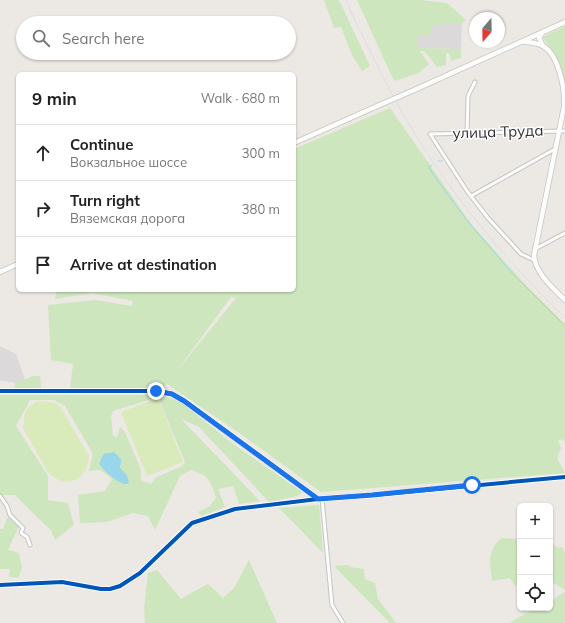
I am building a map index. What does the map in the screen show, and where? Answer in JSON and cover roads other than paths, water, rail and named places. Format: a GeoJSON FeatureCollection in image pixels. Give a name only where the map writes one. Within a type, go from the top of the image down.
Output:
{"type":"FeatureCollection","features":[{"type":"Feature","properties":{"kind":"main road"},"geometry":{"type":"LineString","coordinates":[[296,142],[565,22]]}},
{"type":"Feature","properties":{"kind":"main road"},"geometry":{"type":"LineString","coordinates":[[544,32],[539,38],[543,46],[550,53],[558,70],[564,89],[565,104],[534,260],[541,274],[565,300]]}},
{"type":"Feature","properties":{"kind":"main road"},"geometry":{"type":"LineString","coordinates":[[520,42],[530,42],[543,46]]}},
{"type":"Feature","properties":{"kind":"main road"},"geometry":{"type":"LineString","coordinates":[[0,272],[16,265]]}},
{"type":"Feature","properties":{"kind":"street"},"geometry":{"type":"LineString","coordinates":[[468,133],[468,96],[475,82]]}},
{"type":"Feature","properties":{"kind":"street","name":"улица Труда"},"geometry":{"type":"LineString","coordinates":[[471,196],[430,134],[565,131]]}},
{"type":"Feature","properties":{"kind":"street"},"geometry":{"type":"LineString","coordinates":[[534,260],[521,254],[512,245],[471,196],[556,148]]}},
{"type":"Feature","properties":{"kind":"street"},"geometry":{"type":"LineString","coordinates":[[535,250],[565,233]]}},
{"type":"Feature","properties":{"kind":"street"},"geometry":{"type":"LineString","coordinates":[[0,392],[156,391],[172,394],[184,401],[320,499],[332,605],[343,623]]}},
{"type":"Feature","properties":{"kind":"street"},"geometry":{"type":"LineString","coordinates":[[0,586],[62,582],[101,589],[110,589],[120,586],[140,573],[192,523],[235,509],[320,499],[565,477]]}},
{"type":"Feature","properties":{"kind":"street"},"geometry":{"type":"LineString","coordinates":[[0,496],[7,506],[10,515],[23,528],[21,533],[27,537],[30,545]]}},
{"type":"Feature","properties":{"kind":"water"},"geometry":{"type":"Polygon","coordinates":[[[114,452],[121,459],[120,468],[127,475],[129,483],[127,484],[116,480],[99,464],[103,455],[114,452]]]}},
{"type":"Feature","properties":{"kind":"waterway"},"geometry":{"type":"LineString","coordinates":[[432,165],[429,167],[433,174],[465,218],[512,273],[565,326]]}},
{"type":"Feature","properties":{"kind":"railway"},"geometry":{"type":"LineString","coordinates":[[346,0],[391,92],[411,128],[433,162],[481,227],[565,318]]}}]}
